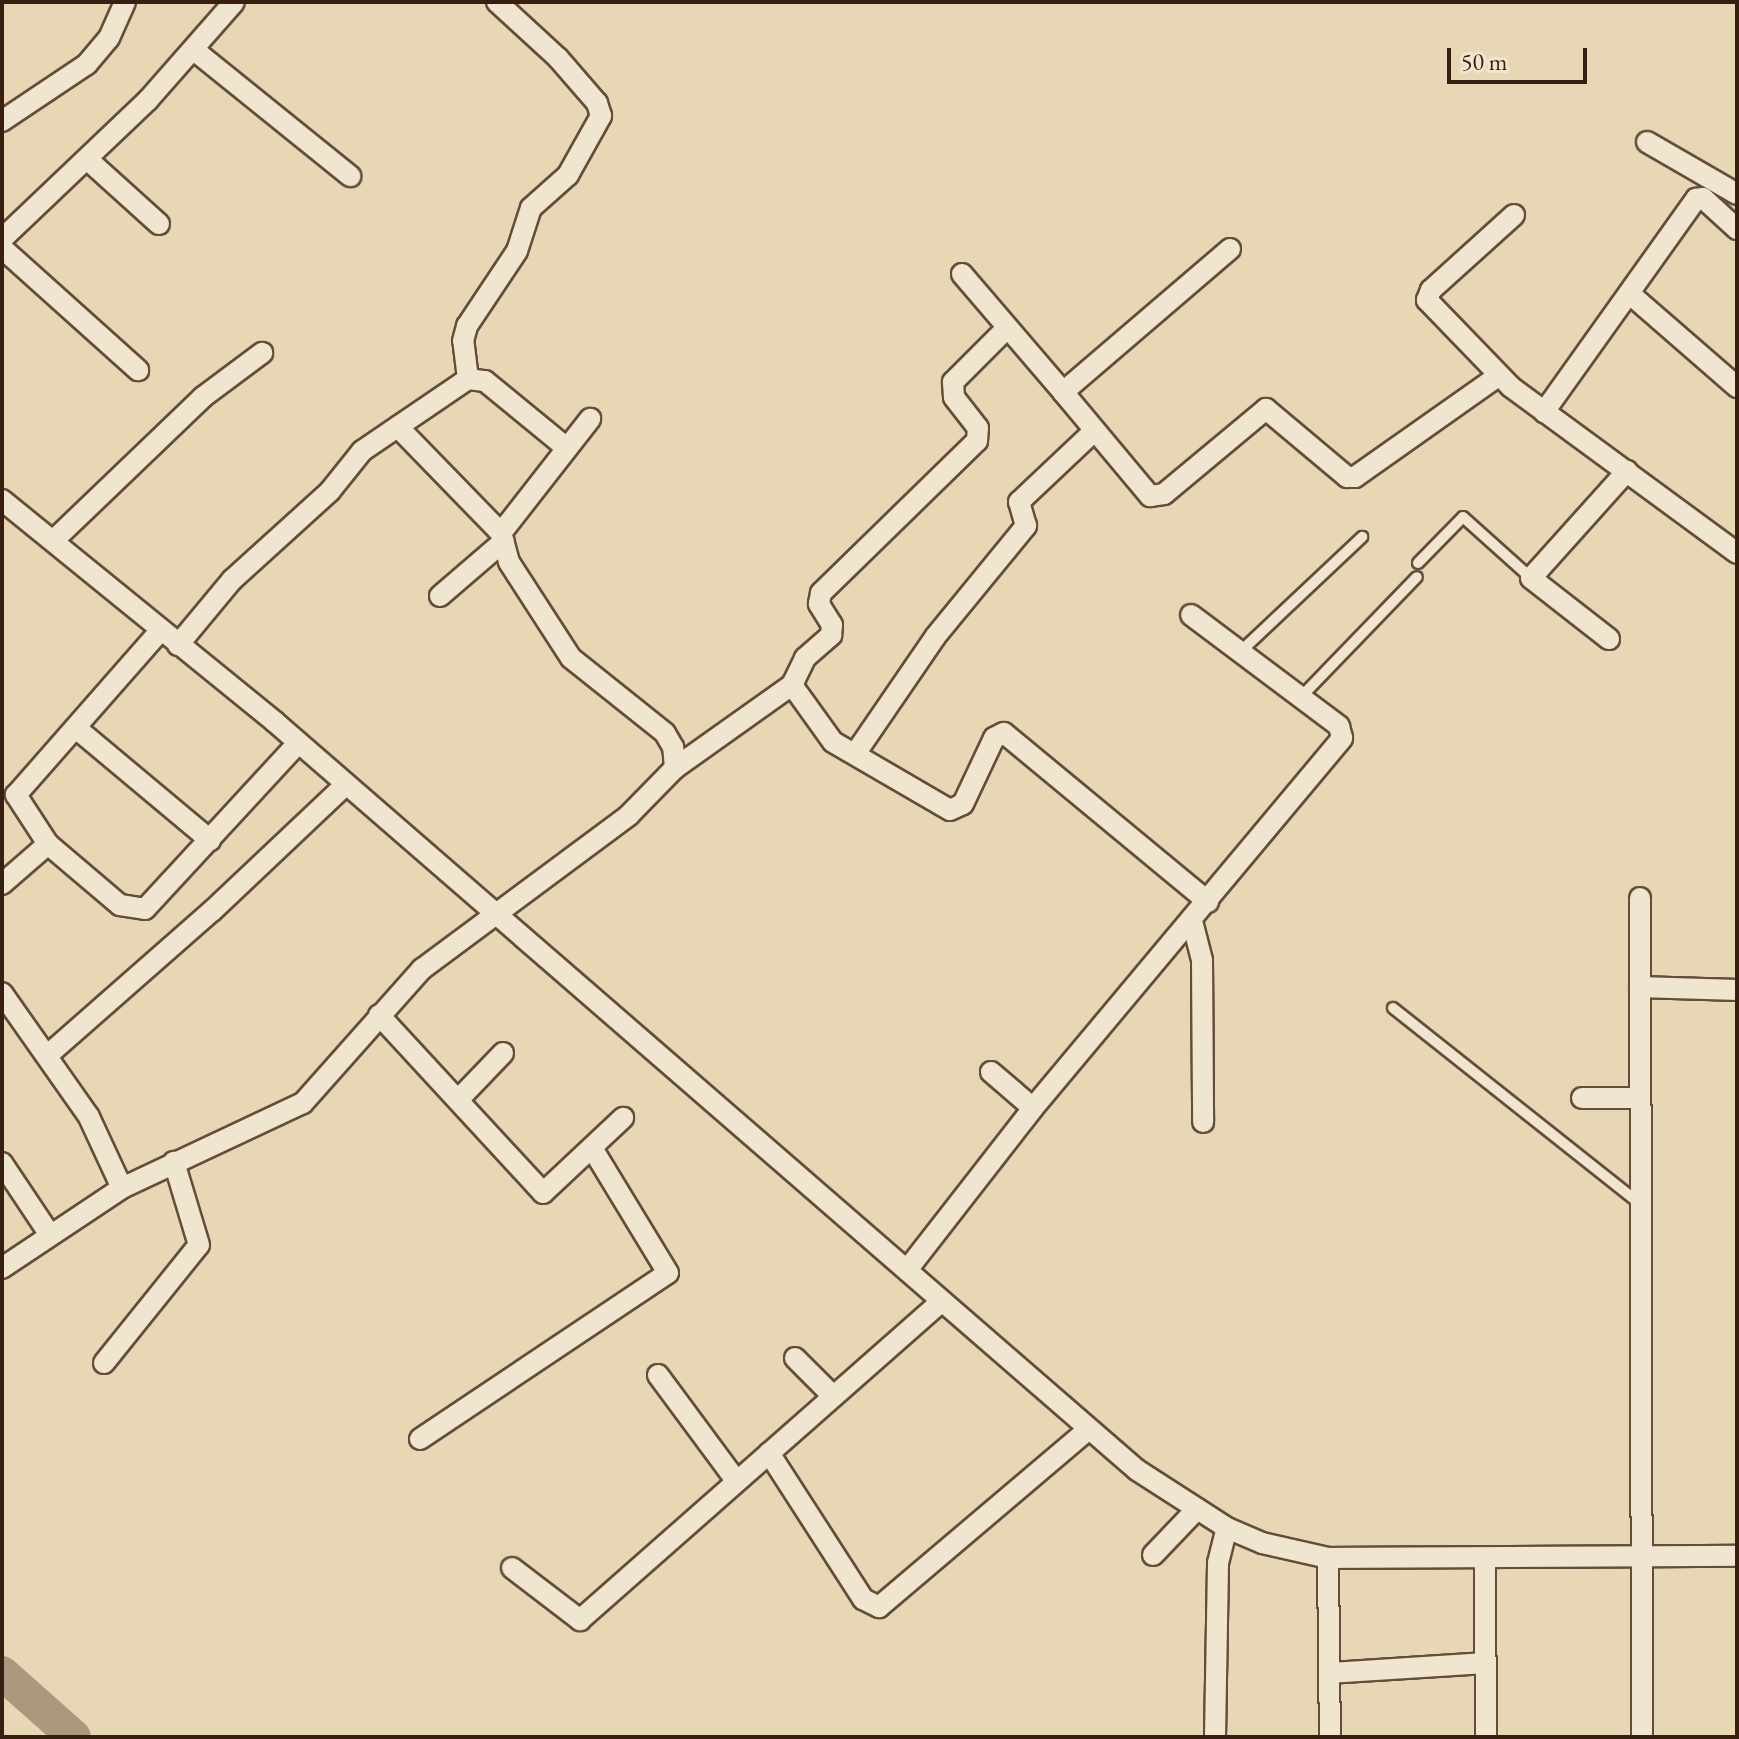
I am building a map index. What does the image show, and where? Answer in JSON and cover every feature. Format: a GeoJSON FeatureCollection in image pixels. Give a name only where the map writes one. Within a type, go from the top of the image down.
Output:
{"type":"FeatureCollection","features":[{"type":"Feature","properties":{"kind":"street"},"geometry":{"type":"LineString","coordinates":[[2,121],[87,64],[109,38],[125,2]]}},
{"type":"Feature","properties":{"kind":"street"},"geometry":{"type":"LineString","coordinates":[[2,239],[87,159],[194,50],[234,2]]}},
{"type":"Feature","properties":{"kind":"street"},"geometry":{"type":"LineString","coordinates":[[468,379],[467,326],[517,251],[531,208],[568,175],[601,116],[597,103],[558,58],[497,2]]}},
{"type":"Feature","properties":{"kind":"street"},"geometry":{"type":"LineString","coordinates":[[194,50],[350,176]]}},
{"type":"Feature","properties":{"kind":"street"},"geometry":{"type":"LineString","coordinates":[[1647,142],[1737,194]]}},
{"type":"Feature","properties":{"kind":"street"},"geometry":{"type":"LineString","coordinates":[[87,159],[159,224]]}},
{"type":"Feature","properties":{"kind":"street"},"geometry":{"type":"LineString","coordinates":[[1544,412],[1698,197],[1737,229]]}},
{"type":"Feature","properties":{"kind":"street"},"geometry":{"type":"LineString","coordinates":[[1514,215],[1427,296],[1498,376],[1737,553]]}},
{"type":"Feature","properties":{"kind":"street"},"geometry":{"type":"LineString","coordinates":[[2,248],[138,370]]}},
{"type":"Feature","properties":{"kind":"street"},"geometry":{"type":"LineString","coordinates":[[1063,392],[1230,249]]}},
{"type":"Feature","properties":{"kind":"street"},"geometry":{"type":"LineString","coordinates":[[962,274],[1138,486],[1157,498],[1266,409],[1347,477],[1355,477],[1498,376]]}},
{"type":"Feature","properties":{"kind":"street"},"geometry":{"type":"LineString","coordinates":[[1630,294],[1737,387]]}},
{"type":"Feature","properties":{"kind":"street"},"geometry":{"type":"LineString","coordinates":[[2,1268],[122,1188],[303,1103],[422,969],[629,815],[675,768],[792,685],[805,658],[831,635],[832,625],[819,604],[821,593],[884,526],[974,445],[978,428],[954,397],[953,382],[1006,329]]}},
{"type":"Feature","properties":{"kind":"street"},"geometry":{"type":"LineString","coordinates":[[54,540],[203,397],[262,353]]}},
{"type":"Feature","properties":{"kind":"street"},"geometry":{"type":"LineString","coordinates":[[178,645],[232,580],[330,491],[362,451],[468,379],[485,381],[567,448]]}},
{"type":"Feature","properties":{"kind":"street"},"geometry":{"type":"LineString","coordinates":[[440,596],[502,537],[590,419]]}},
{"type":"Feature","properties":{"kind":"street"},"geometry":{"type":"LineString","coordinates":[[398,427],[502,537],[509,562],[571,658],[659,726],[673,747],[675,768]]}},
{"type":"Feature","properties":{"kind":"street"},"geometry":{"type":"LineString","coordinates":[[855,754],[935,637],[1026,526],[1023,498],[1093,432]]}},
{"type":"Feature","properties":{"kind":"street"},"geometry":{"type":"LineString","coordinates":[[1609,639],[1531,578],[1627,471]]}},
{"type":"Feature","properties":{"kind":"street"},"geometry":{"type":"LineString","coordinates":[[2,500],[297,744],[343,787],[1137,1470],[1227,1528],[1262,1543],[1328,1558],[1737,1556]]}},
{"type":"Feature","properties":{"kind":"street"},"geometry":{"type":"LineString","coordinates":[[907,1270],[1033,1108],[1342,738],[1339,726],[1191,615]]}},
{"type":"Feature","properties":{"kind":"street"},"geometry":{"type":"LineString","coordinates":[[160,631],[16,795],[48,844],[120,905],[136,911],[154,900],[297,744]]}},
{"type":"Feature","properties":{"kind":"street"},"geometry":{"type":"LineString","coordinates":[[792,685],[827,736],[950,810],[963,804],[994,738],[1004,733],[1208,902]]}},
{"type":"Feature","properties":{"kind":"street"},"geometry":{"type":"LineString","coordinates":[[76,728],[210,840]]}},
{"type":"Feature","properties":{"kind":"street"},"geometry":{"type":"LineString","coordinates":[[49,1054],[343,787]]}},
{"type":"Feature","properties":{"kind":"street"},"geometry":{"type":"LineString","coordinates":[[2,884],[48,844]]}},
{"type":"Feature","properties":{"kind":"street"},"geometry":{"type":"LineString","coordinates":[[1640,898],[1638,1098],[1642,1737]]}},
{"type":"Feature","properties":{"kind":"street"},"geometry":{"type":"LineString","coordinates":[[1192,921],[1202,960],[1203,1122]]}},
{"type":"Feature","properties":{"kind":"street"},"geometry":{"type":"LineString","coordinates":[[1640,987],[1737,990]]}},
{"type":"Feature","properties":{"kind":"street"},"geometry":{"type":"LineString","coordinates":[[2,993],[49,1054],[89,1117],[122,1188]]}},
{"type":"Feature","properties":{"kind":"street"},"geometry":{"type":"LineString","coordinates":[[379,1015],[543,1193],[623,1118]]}},
{"type":"Feature","properties":{"kind":"street"},"geometry":{"type":"LineString","coordinates":[[458,1100],[503,1053]]}},
{"type":"Feature","properties":{"kind":"street"},"geometry":{"type":"LineString","coordinates":[[991,1072],[1033,1108]]}},
{"type":"Feature","properties":{"kind":"street"},"geometry":{"type":"LineString","coordinates":[[1582,1098],[1638,1098]]}},
{"type":"Feature","properties":{"kind":"street"},"geometry":{"type":"LineString","coordinates":[[420,1439],[668,1273],[592,1148]]}},
{"type":"Feature","properties":{"kind":"street"},"geometry":{"type":"LineString","coordinates":[[104,1363],[199,1245],[174,1162]]}},
{"type":"Feature","properties":{"kind":"street"},"geometry":{"type":"LineString","coordinates":[[2,1163],[50,1235]]}},
{"type":"Feature","properties":{"kind":"street"},"geometry":{"type":"LineString","coordinates":[[512,1568],[580,1620],[831,1394],[942,1301]]}},
{"type":"Feature","properties":{"kind":"street"},"geometry":{"type":"LineString","coordinates":[[795,1358],[831,1394]]}},
{"type":"Feature","properties":{"kind":"street"},"geometry":{"type":"LineString","coordinates":[[658,1375],[735,1479]]}},
{"type":"Feature","properties":{"kind":"street"},"geometry":{"type":"LineString","coordinates":[[769,1453],[863,1599],[879,1607],[1089,1429]]}},
{"type":"Feature","properties":{"kind":"street"},"geometry":{"type":"LineString","coordinates":[[1153,1555],[1197,1509]]}},
{"type":"Feature","properties":{"kind":"street"},"geometry":{"type":"LineString","coordinates":[[1215,1737],[1218,1563],[1227,1528]]}},
{"type":"Feature","properties":{"kind":"street"},"geometry":{"type":"LineString","coordinates":[[1328,1558],[1330,1737]]}},
{"type":"Feature","properties":{"kind":"street"},"geometry":{"type":"LineString","coordinates":[[1485,1559],[1486,1737]]}},
{"type":"Feature","properties":{"kind":"street"},"geometry":{"type":"LineString","coordinates":[[1330,1673],[1484,1663]]}},
{"type":"Feature","properties":{"kind":"lane"},"geometry":{"type":"LineString","coordinates":[[1418,563],[1463,517],[1531,578]]}},
{"type":"Feature","properties":{"kind":"lane"},"geometry":{"type":"LineString","coordinates":[[1240,652],[1362,537]]}},
{"type":"Feature","properties":{"kind":"lane"},"geometry":{"type":"LineString","coordinates":[[1300,698],[1417,577]]}},
{"type":"Feature","properties":{"kind":"lane"},"geometry":{"type":"LineString","coordinates":[[1393,1008],[1639,1203]]}},
{"type":"Feature","properties":{"kind":"waterway"},"geometry":{"type":"LineString","coordinates":[[2,1673],[74,1737]]}}]}
